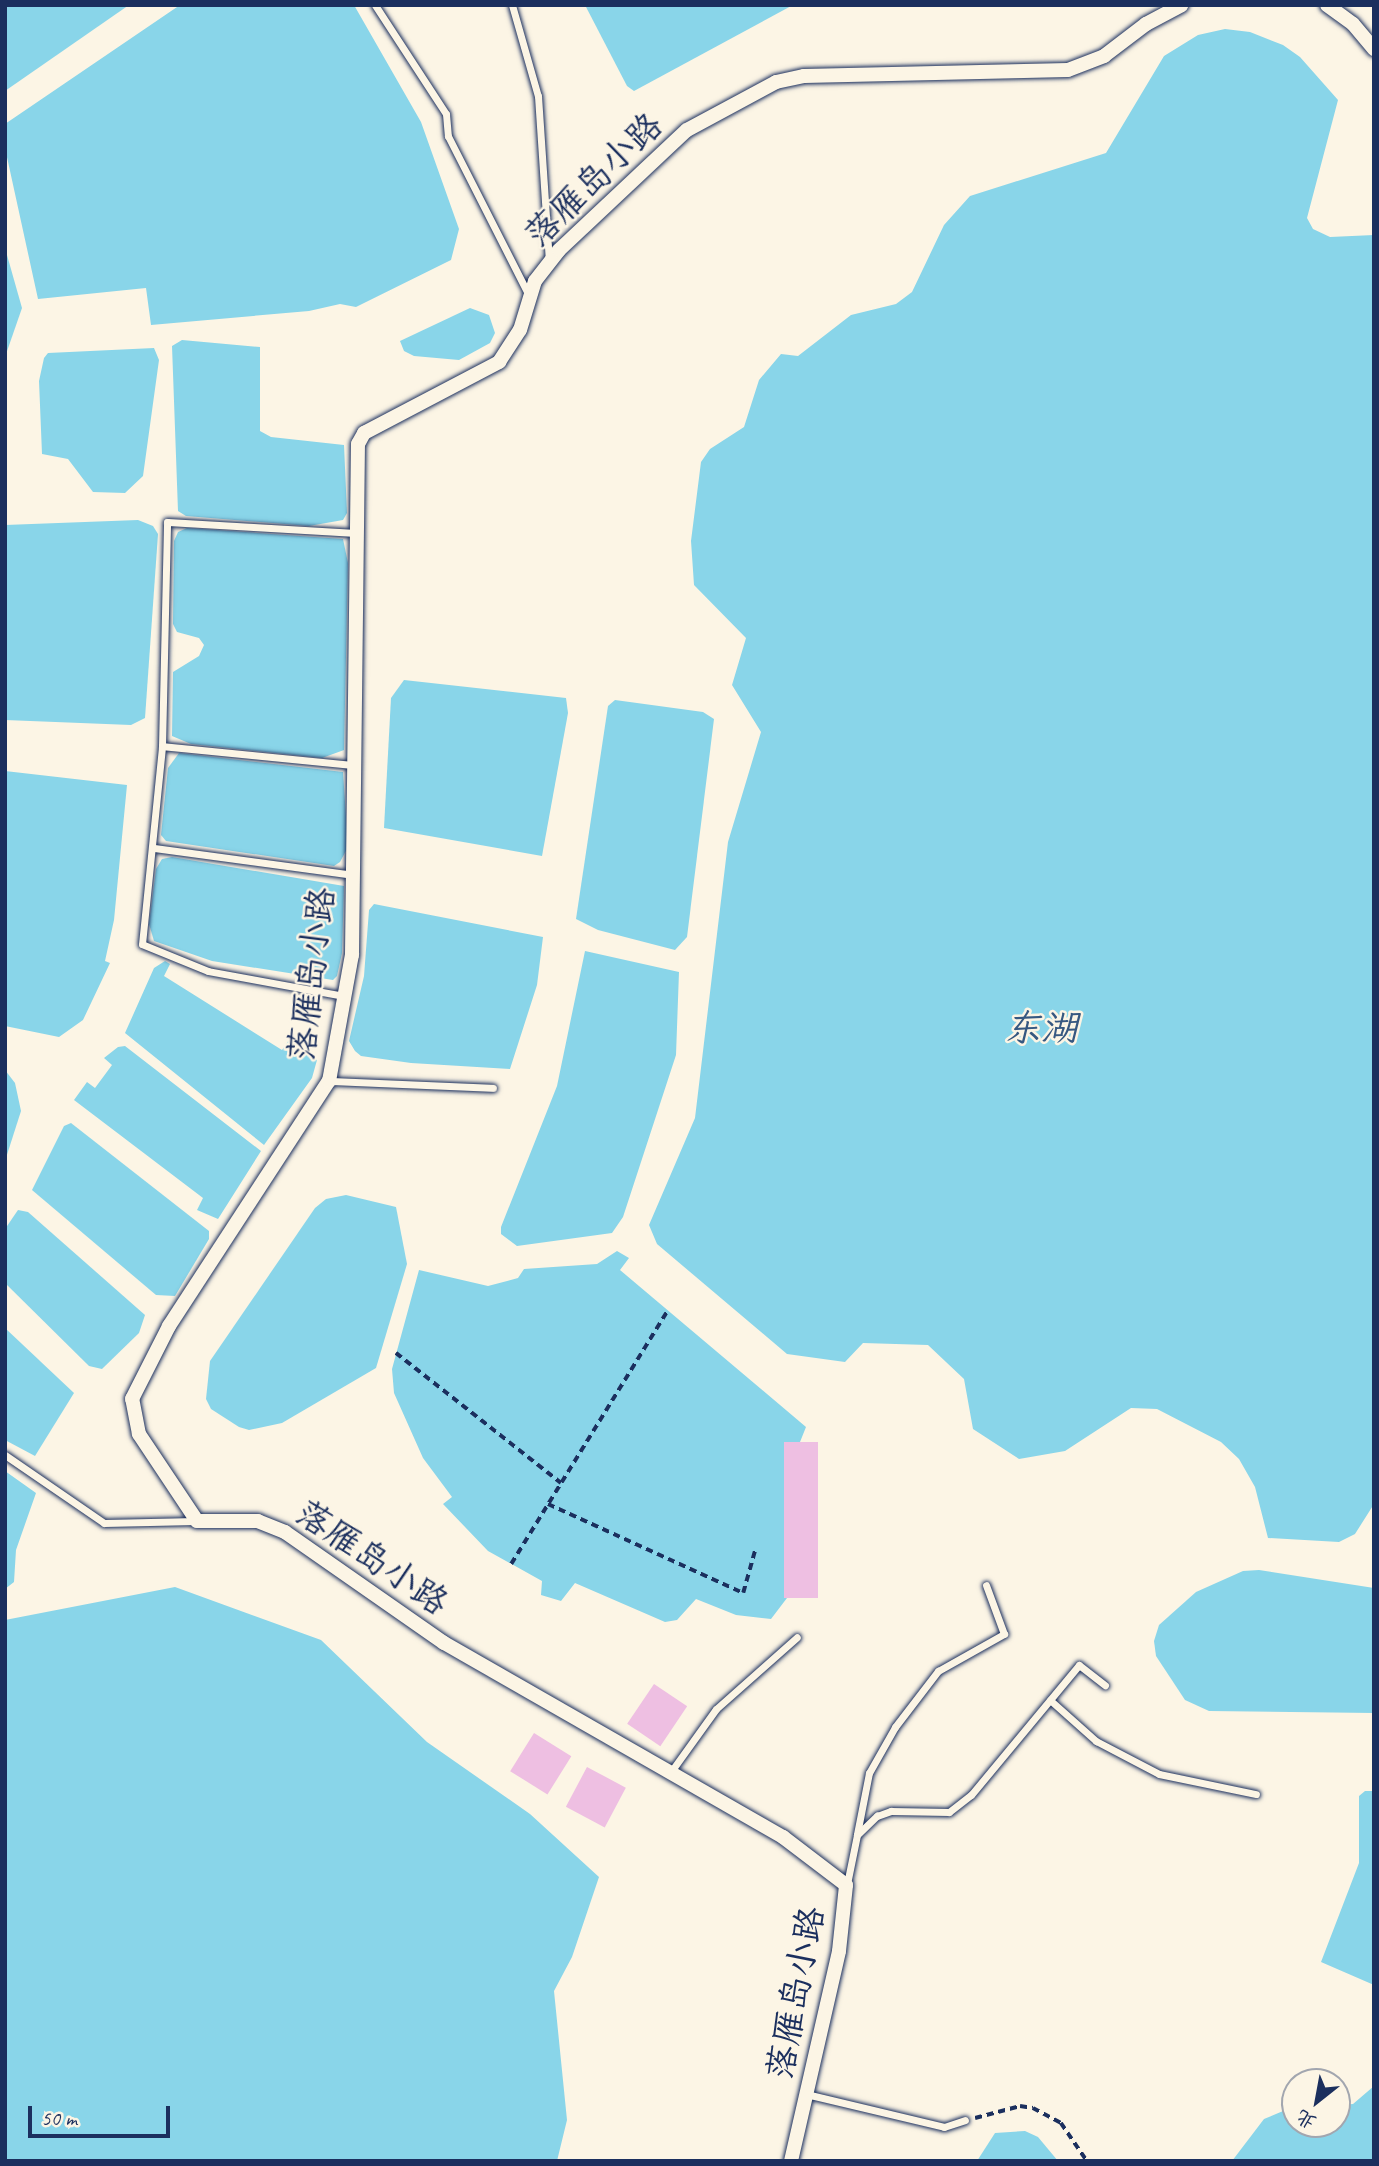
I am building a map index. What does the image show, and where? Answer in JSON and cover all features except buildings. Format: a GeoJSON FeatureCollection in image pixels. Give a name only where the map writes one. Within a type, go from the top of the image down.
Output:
{"type":"FeatureCollection","features":[{"type":"Feature","properties":{"kind":"street","name":"落雁岛小路"},"geometry":{"type":"LineString","coordinates":[[791,2161],[839,1951],[846,1885],[783,1837],[454,1649],[285,1532],[258,1521],[197,1521],[139,1434],[132,1399],[169,1326],[329,1081],[352,956],[360,438],[499,362],[514,342],[529,296],[549,261],[687,131],[776,82],[804,76],[1068,70],[1104,56],[1146,24],[1181,5]]}},
{"type":"Feature","properties":{"kind":"street"},"geometry":{"type":"LineString","coordinates":[[1327,5],[1353,23],[1374,49]]}},
{"type":"Feature","properties":{"kind":"lane"},"geometry":{"type":"LineString","coordinates":[[375,5],[446,114],[448,136],[529,296]]}},
{"type":"Feature","properties":{"kind":"lane"},"geometry":{"type":"LineString","coordinates":[[512,5],[538,96],[549,261]]}},
{"type":"Feature","properties":{"kind":"lane"},"geometry":{"type":"LineString","coordinates":[[345,996],[208,971],[142,944],[154,848],[162,746],[167,522],[358,533]]}},
{"type":"Feature","properties":{"kind":"lane"},"geometry":{"type":"LineString","coordinates":[[162,746],[354,765]]}},
{"type":"Feature","properties":{"kind":"lane"},"geometry":{"type":"LineString","coordinates":[[154,848],[354,875]]}},
{"type":"Feature","properties":{"kind":"lane"},"geometry":{"type":"LineString","coordinates":[[329,1081],[493,1088]]}},
{"type":"Feature","properties":{"kind":"lane"},"geometry":{"type":"LineString","coordinates":[[5,1455],[104,1523],[197,1521]]}},
{"type":"Feature","properties":{"kind":"lane"},"geometry":{"type":"LineString","coordinates":[[846,1885],[869,1773],[895,1727],[938,1671],[1004,1634],[986,1585]]}},
{"type":"Feature","properties":{"kind":"lane"},"geometry":{"type":"LineString","coordinates":[[670,1773],[716,1709],[797,1637]]}},
{"type":"Feature","properties":{"kind":"lane"},"geometry":{"type":"LineString","coordinates":[[857,1835],[884,1812],[943,1814],[963,1802],[1079,1665],[1105,1685]]}},
{"type":"Feature","properties":{"kind":"lane"},"geometry":{"type":"LineString","coordinates":[[1050,1700],[1096,1741],[1165,1777],[1256,1794]]}},
{"type":"Feature","properties":{"kind":"lane"},"geometry":{"type":"LineString","coordinates":[[807,2094],[944,2127],[965,2120]]}},
{"type":"Feature","properties":{"kind":"path"},"geometry":{"type":"LineString","coordinates":[[511,1564],[667,1311]]}},
{"type":"Feature","properties":{"kind":"path"},"geometry":{"type":"LineString","coordinates":[[396,1353],[561,1483]]}},
{"type":"Feature","properties":{"kind":"path"},"geometry":{"type":"LineString","coordinates":[[548,1504],[743,1593],[755,1550]]}},
{"type":"Feature","properties":{"kind":"path"},"geometry":{"type":"LineString","coordinates":[[965,2120],[1020,2106],[1033,2108],[1061,2123],[1087,2161]]}},
{"type":"Feature","properties":{"kind":"water"},"geometry":{"type":"Polygon","coordinates":[[[5,5],[129,5],[5,91],[5,5]]]}},
{"type":"Feature","properties":{"kind":"water"},"geometry":{"type":"Polygon","coordinates":[[[180,5],[354,5],[421,122],[459,229],[451,260],[356,307],[340,304],[309,311],[151,325],[146,288],[38,299],[5,148],[5,124],[180,5]]]}},
{"type":"Feature","properties":{"kind":"water"},"geometry":{"type":"Polygon","coordinates":[[[585,5],[793,5],[634,91],[627,86],[585,5]]]}},
{"type":"Feature","properties":{"kind":"water","name":"东湖"},"geometry":{"type":"Polygon","coordinates":[[[1225,29],[1250,32],[1283,45],[1300,57],[1338,100],[1307,218],[1313,229],[1330,237],[1374,235],[1374,1504],[1355,1534],[1339,1542],[1268,1538],[1255,1487],[1239,1459],[1221,1442],[1157,1409],[1131,1408],[1065,1451],[1019,1459],[973,1429],[964,1379],[928,1345],[863,1343],[845,1362],[787,1354],[657,1244],[649,1225],[695,1118],[728,842],[761,732],[732,685],[746,638],[694,585],[691,541],[701,462],[710,449],[744,427],[759,380],[781,354],[798,356],[851,315],[896,304],[912,292],[944,225],[970,196],[1106,153],[1164,56],[1198,35],[1225,29]]]}},
{"type":"Feature","properties":{"kind":"water"},"geometry":{"type":"Polygon","coordinates":[[[5,248],[22,308],[5,357],[5,248]]]}},
{"type":"Feature","properties":{"kind":"water"},"geometry":{"type":"Polygon","coordinates":[[[470,308],[489,315],[495,333],[490,343],[459,360],[414,356],[404,351],[400,341],[470,308]]]}},
{"type":"Feature","properties":{"kind":"water"},"geometry":{"type":"Polygon","coordinates":[[[182,340],[260,347],[260,431],[271,437],[344,445],[347,513],[343,520],[309,526],[186,516],[178,511],[172,346],[182,340]]]}},
{"type":"Feature","properties":{"kind":"water"},"geometry":{"type":"Polygon","coordinates":[[[154,348],[159,360],[143,476],[125,493],[93,492],[68,459],[42,454],[39,381],[44,358],[48,353],[154,348]]]}},
{"type":"Feature","properties":{"kind":"water"},"geometry":{"type":"Polygon","coordinates":[[[138,520],[153,526],[158,534],[145,718],[131,725],[5,720],[5,525],[138,520]]]}},
{"type":"Feature","properties":{"kind":"water"},"geometry":{"type":"Polygon","coordinates":[[[187,528],[343,539],[348,563],[344,750],[322,758],[191,744],[172,736],[173,672],[199,656],[204,645],[199,638],[177,632],[173,624],[174,541],[178,532],[187,528]]]}},
{"type":"Feature","properties":{"kind":"water"},"geometry":{"type":"Polygon","coordinates":[[[404,680],[566,698],[568,713],[542,856],[384,828],[391,698],[404,680]]]}},
{"type":"Feature","properties":{"kind":"water"},"geometry":{"type":"Polygon","coordinates":[[[615,700],[703,712],[714,719],[687,937],[675,950],[598,930],[576,919],[608,706],[615,700]]]}},
{"type":"Feature","properties":{"kind":"water"},"geometry":{"type":"Polygon","coordinates":[[[179,753],[343,772],[348,847],[340,862],[334,866],[166,841],[161,835],[168,768],[179,753]]]}},
{"type":"Feature","properties":{"kind":"water"},"geometry":{"type":"Polygon","coordinates":[[[5,771],[127,785],[114,920],[105,961],[110,963],[83,1020],[59,1037],[5,1026],[5,771]]]}},
{"type":"Feature","properties":{"kind":"water"},"geometry":{"type":"Polygon","coordinates":[[[172,857],[344,886],[342,953],[337,976],[333,980],[212,961],[154,941],[149,924],[156,869],[162,859],[172,857]]]}},
{"type":"Feature","properties":{"kind":"water"},"geometry":{"type":"Polygon","coordinates":[[[374,904],[543,937],[537,985],[510,1069],[411,1063],[361,1056],[355,1051],[349,1041],[364,976],[369,910],[374,904]]]}},
{"type":"Feature","properties":{"kind":"water"},"geometry":{"type":"Polygon","coordinates":[[[585,951],[679,972],[676,1055],[623,1217],[612,1233],[517,1246],[501,1234],[501,1227],[557,1086],[585,951]]]}},
{"type":"Feature","properties":{"kind":"water"},"geometry":{"type":"Polygon","coordinates":[[[165,961],[170,964],[164,976],[282,1050],[289,1040],[317,1060],[312,1078],[264,1145],[125,1033],[154,968],[165,961]]]}},
{"type":"Feature","properties":{"kind":"water"},"geometry":{"type":"Polygon","coordinates":[[[125,1046],[261,1151],[218,1219],[197,1210],[203,1198],[74,1100],[87,1082],[95,1088],[112,1065],[104,1058],[118,1047],[125,1046]]]}},
{"type":"Feature","properties":{"kind":"water"},"geometry":{"type":"Polygon","coordinates":[[[5,1070],[15,1083],[21,1111],[5,1161],[5,1070]]]}},
{"type":"Feature","properties":{"kind":"water"},"geometry":{"type":"Polygon","coordinates":[[[71,1123],[209,1231],[209,1239],[175,1296],[156,1295],[32,1190],[64,1126],[71,1123]]]}},
{"type":"Feature","properties":{"kind":"water"},"geometry":{"type":"Polygon","coordinates":[[[346,1195],[396,1207],[407,1264],[376,1368],[282,1423],[249,1430],[239,1427],[211,1409],[206,1399],[210,1361],[315,1208],[326,1199],[346,1195]]]}},
{"type":"Feature","properties":{"kind":"water"},"geometry":{"type":"Polygon","coordinates":[[[18,1210],[28,1212],[145,1315],[139,1333],[102,1369],[89,1366],[5,1283],[5,1229],[18,1210]]]}},
{"type":"Feature","properties":{"kind":"water"},"geometry":{"type":"Polygon","coordinates":[[[617,1251],[629,1258],[620,1270],[806,1427],[800,1442],[784,1443],[787,1598],[771,1619],[736,1615],[696,1599],[677,1620],[665,1622],[575,1583],[561,1601],[541,1595],[542,1581],[488,1551],[443,1504],[452,1497],[423,1458],[394,1393],[392,1369],[419,1270],[488,1286],[518,1278],[524,1269],[597,1264],[617,1251]]]}},
{"type":"Feature","properties":{"kind":"water"},"geometry":{"type":"Polygon","coordinates":[[[5,1328],[74,1393],[35,1456],[5,1440],[5,1328]]]}},
{"type":"Feature","properties":{"kind":"water"},"geometry":{"type":"Polygon","coordinates":[[[5,1471],[36,1493],[16,1550],[14,1582],[5,1589],[5,1471]]]}},
{"type":"Feature","properties":{"kind":"water"},"geometry":{"type":"Polygon","coordinates":[[[1259,1570],[1374,1588],[1374,1713],[1209,1711],[1185,1700],[1156,1656],[1154,1641],[1159,1625],[1196,1592],[1243,1571],[1259,1570]]]}},
{"type":"Feature","properties":{"kind":"water"},"geometry":{"type":"Polygon","coordinates":[[[175,1587],[321,1640],[427,1742],[530,1814],[599,1877],[572,1957],[554,1991],[567,2120],[557,2161],[5,2161],[5,1620],[175,1587]]]}},
{"type":"Feature","properties":{"kind":"water"},"geometry":{"type":"Polygon","coordinates":[[[1365,1791],[1374,1791],[1374,1985],[1321,1962],[1359,1863],[1359,1796],[1365,1791]]]}},
{"type":"Feature","properties":{"kind":"water"},"geometry":{"type":"Polygon","coordinates":[[[1374,2086],[1374,2161],[1232,2161],[1264,2119],[1281,2112],[1281,2138],[1351,2138],[1353,2104],[1374,2086]]]}},
{"type":"Feature","properties":{"kind":"water"},"geometry":{"type":"Polygon","coordinates":[[[1025,2131],[1038,2137],[1058,2161],[977,2161],[995,2133],[1025,2131]]]}}]}
